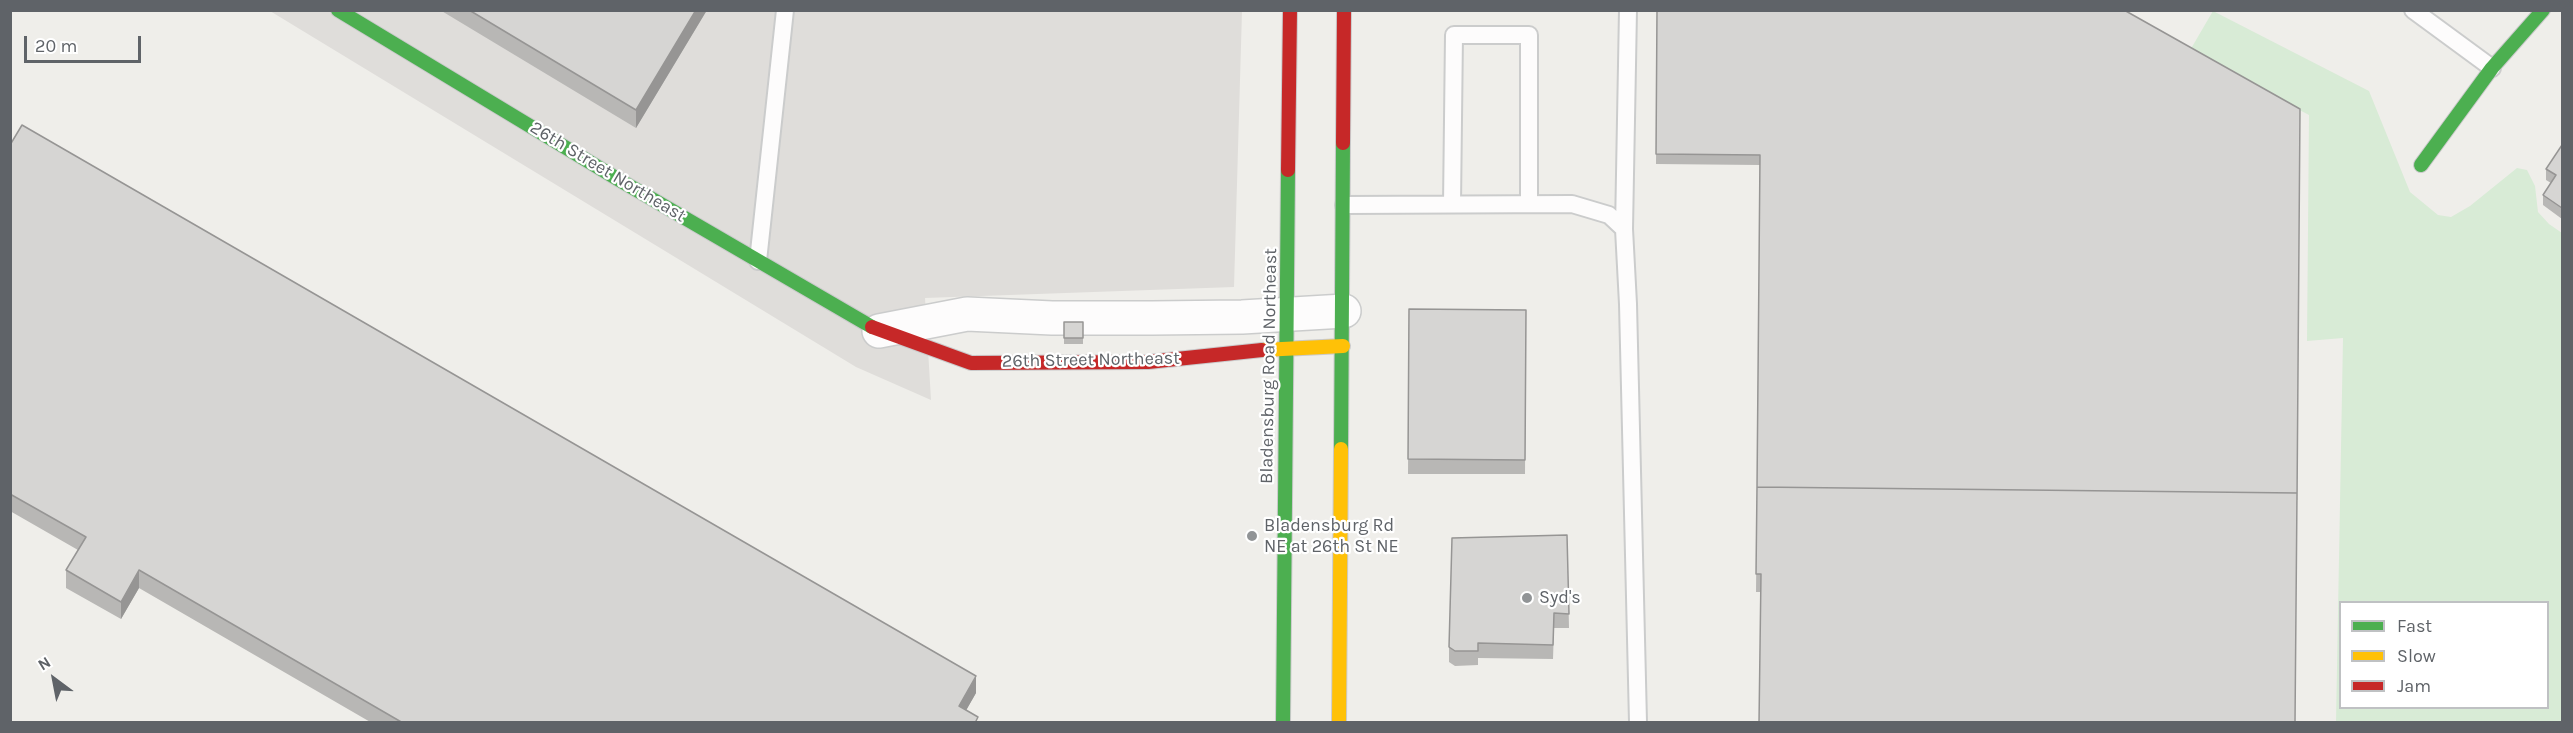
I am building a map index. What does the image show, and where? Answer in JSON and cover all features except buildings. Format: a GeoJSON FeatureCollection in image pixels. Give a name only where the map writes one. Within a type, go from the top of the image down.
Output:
{"type":"FeatureCollection","features":[{"type":"Feature","properties":{"kind":"main road","name":"26th Street Northeast"},"geometry":{"type":"LineString","coordinates":[[338,10],[879,331],[971,363],[1148,362],[1343,346]]}},
{"type":"Feature","properties":{"kind":"main road","name":"Bladensburg Road Northeast"},"geometry":{"type":"LineString","coordinates":[[1283,723],[1290,10]]}},
{"type":"Feature","properties":{"kind":"main road"},"geometry":{"type":"LineString","coordinates":[[1339,723],[1344,311],[1344,10]]}},
{"type":"Feature","properties":{"kind":"main road"},"geometry":{"type":"LineString","coordinates":[[2421,165],[2492,68],[2543,10]]}},
{"type":"Feature","properties":{"kind":"street"},"geometry":{"type":"LineString","coordinates":[[879,331],[967,314],[1052,318],[1163,318],[1242,317],[1344,311]]}},
{"type":"Feature","properties":{"kind":"lane"},"geometry":{"type":"LineString","coordinates":[[758,261],[785,10]]}},
{"type":"Feature","properties":{"kind":"lane"},"geometry":{"type":"LineString","coordinates":[[1628,10],[1624,229],[1628,304],[1638,723]]}},
{"type":"Feature","properties":{"kind":"lane"},"geometry":{"type":"LineString","coordinates":[[2413,10],[2492,68]]}},
{"type":"Feature","properties":{"kind":"lane"},"geometry":{"type":"LineString","coordinates":[[1452,204],[1454,35],[1529,35],[1529,204]]}},
{"type":"Feature","properties":{"kind":"lane"},"geometry":{"type":"LineString","coordinates":[[1344,205],[1572,204],[1609,214],[1624,229]]}},
{"type":"Feature","properties":{"kind":"shaded area"},"geometry":{"type":"Polygon","coordinates":[[[270,11],[1242,11],[1234,287],[925,298],[931,400],[856,367],[270,11]]]}},
{"type":"Feature","properties":{"kind":"green space"},"geometry":{"type":"Polygon","coordinates":[[[2213,11],[2369,91],[2410,192],[2438,215],[2451,217],[2470,206],[2517,168],[2527,170],[2535,186],[2538,212],[2562,233],[2562,722],[2336,722],[2343,338],[2307,341],[2309,115],[2189,52],[2213,11]]]}},
{"type":"Feature","properties":{"kind":"traffic: fast"},"geometry":{"type":"LineString","coordinates":[[338,10],[616,178],[872,327]]}},
{"type":"Feature","properties":{"kind":"traffic: fast"},"geometry":{"type":"LineString","coordinates":[[2421,165],[2492,68],[2543,10]]}},
{"type":"Feature","properties":{"kind":"traffic: fast"},"geometry":{"type":"LineString","coordinates":[[1341,449],[1343,143]]}},
{"type":"Feature","properties":{"kind":"traffic: fast"},"geometry":{"type":"LineString","coordinates":[[1283,722],[1288,170]]}},
{"type":"Feature","properties":{"kind":"traffic: slow"},"geometry":{"type":"LineString","coordinates":[[1262,350],[1343,346]]}},
{"type":"Feature","properties":{"kind":"traffic: slow"},"geometry":{"type":"LineString","coordinates":[[1339,722],[1341,449]]}},
{"type":"Feature","properties":{"kind":"traffic: jam"},"geometry":{"type":"LineString","coordinates":[[1288,170],[1290,10]]}},
{"type":"Feature","properties":{"kind":"traffic: jam"},"geometry":{"type":"LineString","coordinates":[[1343,143],[1344,10]]}},
{"type":"Feature","properties":{"kind":"traffic: jam"},"geometry":{"type":"LineString","coordinates":[[872,327],[971,363],[1148,362],[1262,350]]}},
{"type":"Feature","properties":{"kind":"place","name":"Bladensburg Rd NE at 26th St NE"},"geometry":{"type":"Point","coordinates":[1252,536]}},
{"type":"Feature","properties":{"kind":"place","name":"Syd's"},"geometry":{"type":"Point","coordinates":[1527,598]}}]}
